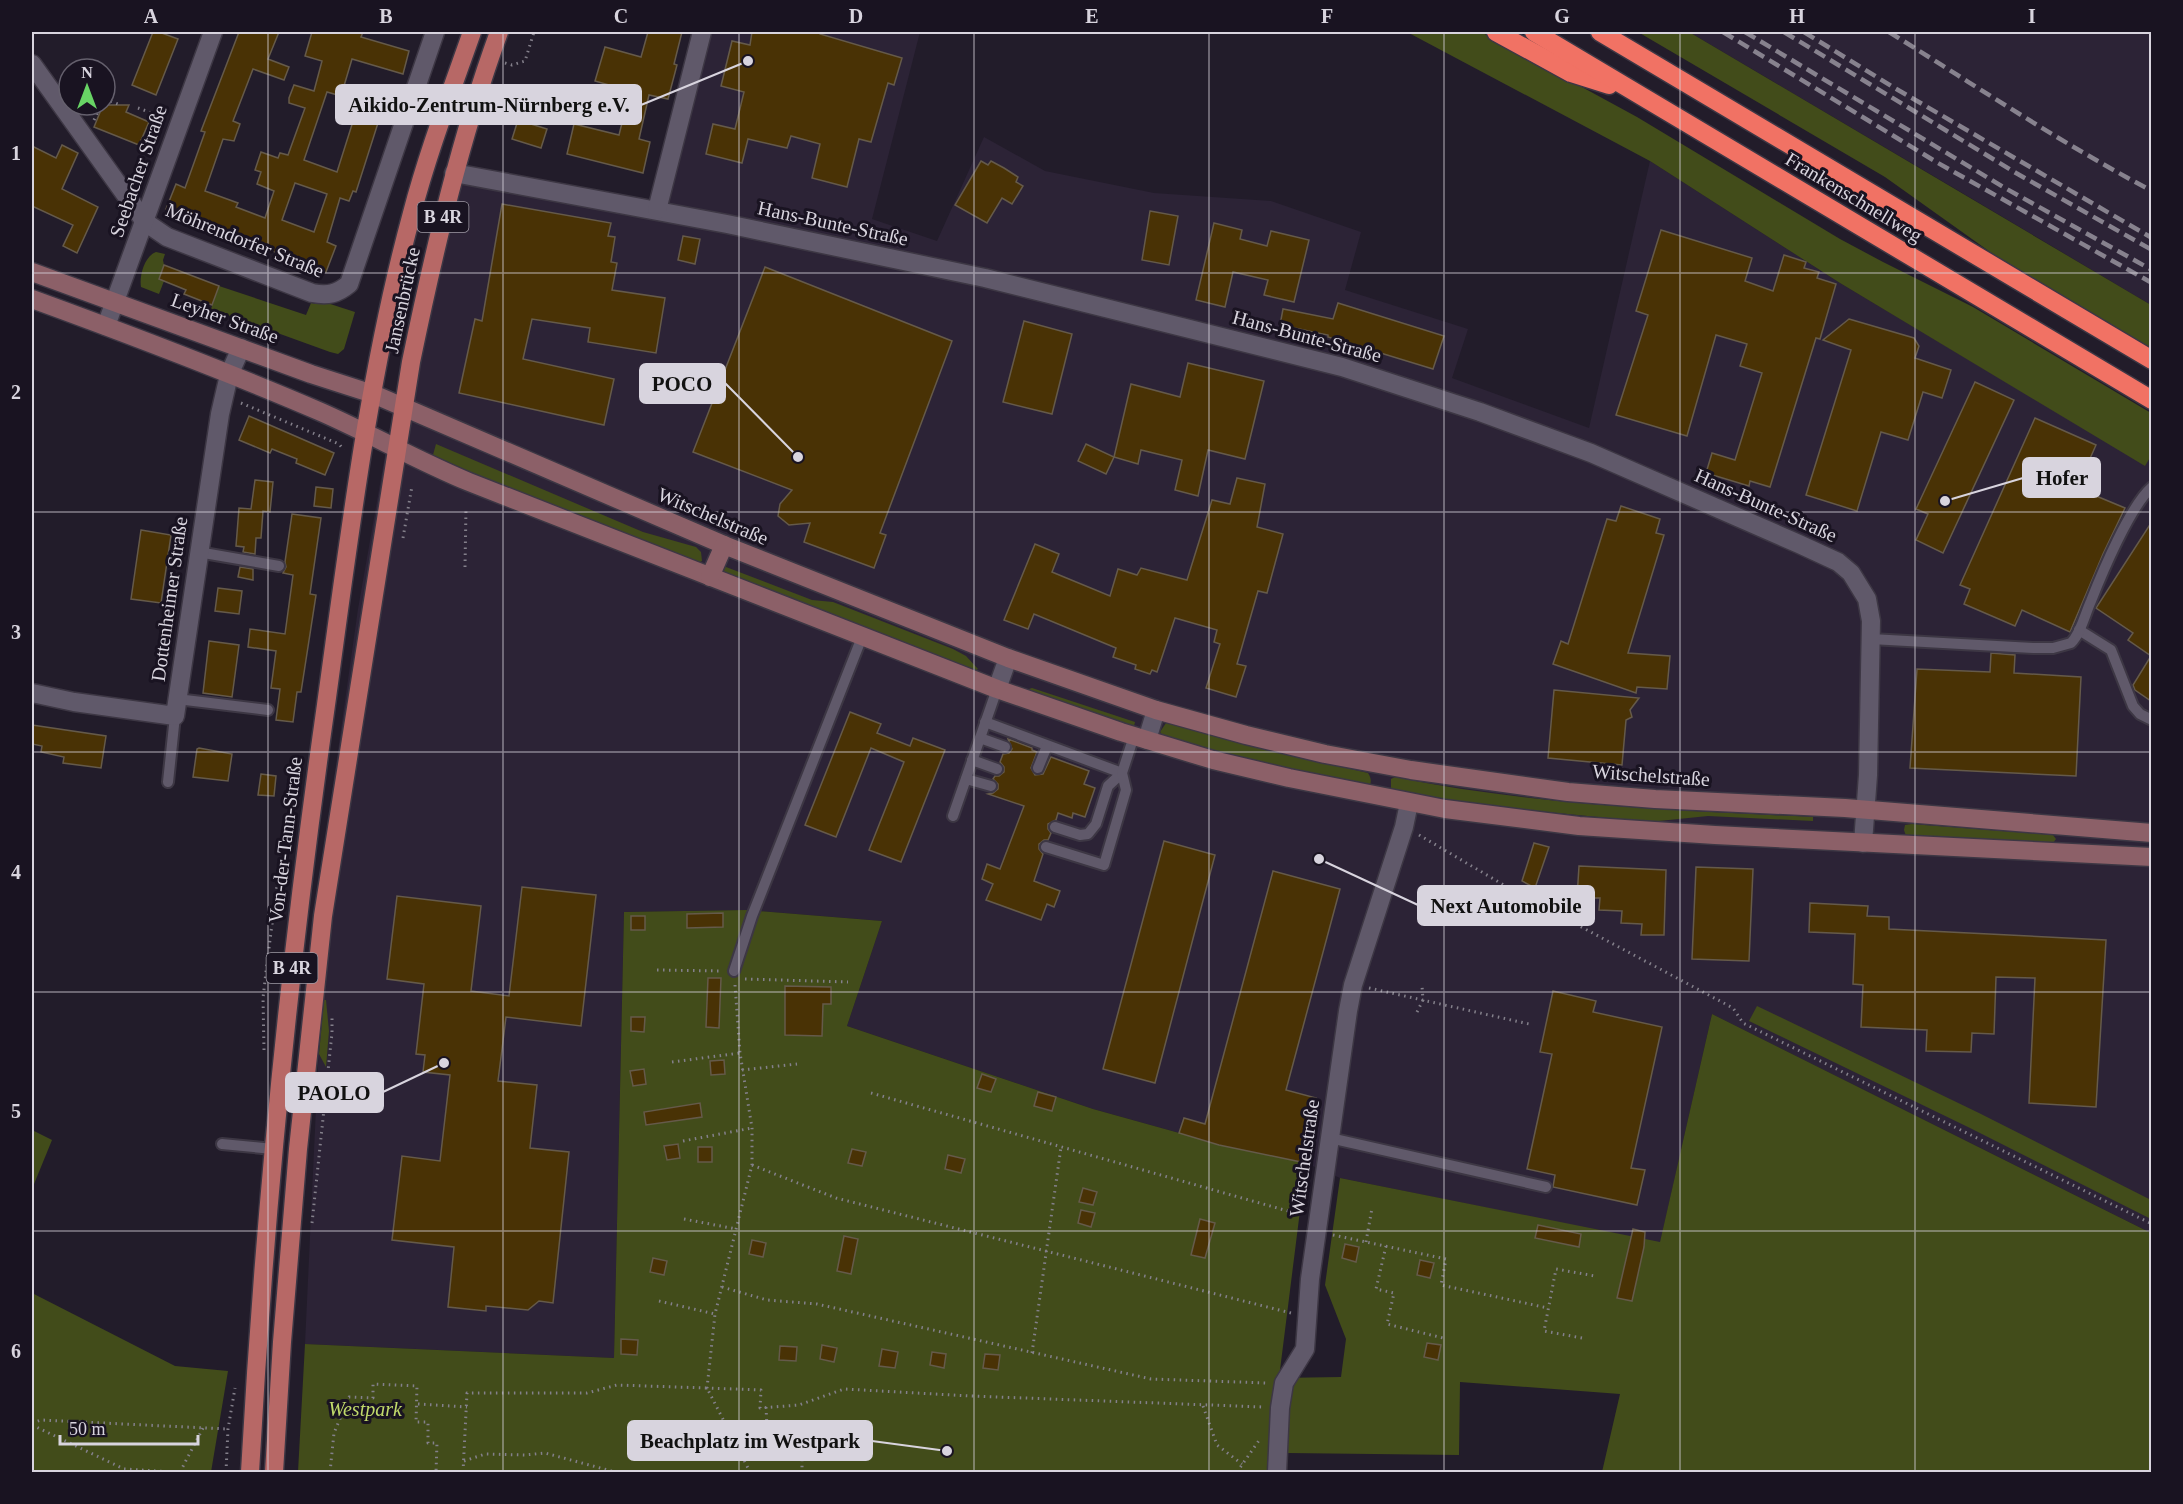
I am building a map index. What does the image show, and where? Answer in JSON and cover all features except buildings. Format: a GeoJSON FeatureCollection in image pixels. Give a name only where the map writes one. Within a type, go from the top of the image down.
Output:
{"type":"FeatureCollection","features":[{"type":"Feature","properties":{"kind":"highway"},"geometry":{"type":"LineString","coordinates":[[1496,32],[1570,73],[1636,94]]}},
{"type":"Feature","properties":{"kind":"highway","name":"Frankenschnellweg"},"geometry":{"type":"LineString","coordinates":[[1534,32],[2151,400]]}},
{"type":"Feature","properties":{"kind":"highway","name":"Frankenschnellweg"},"geometry":{"type":"LineString","coordinates":[[1600,32],[2151,360]]}},
{"type":"Feature","properties":{"kind":"main road","name":"Jansenbrücke"},"geometry":{"type":"LineString","coordinates":[[373,394],[412,211],[472,32]]}},
{"type":"Feature","properties":{"kind":"main road","name":"Jansenbrücke"},"geometry":{"type":"LineString","coordinates":[[404,407],[424,300],[454,173],[489,57],[499,32]]}},
{"type":"Feature","properties":{"kind":"main road","name":"Von-der-Tann-Straße"},"geometry":{"type":"LineString","coordinates":[[250,1473],[273,1149],[286,1013],[307,841],[373,394]]}},
{"type":"Feature","properties":{"kind":"main road","name":"B 4R"},"geometry":{"type":"LineString","coordinates":[[274,1473],[298,1149],[323,916],[404,407]]}},
{"type":"Feature","properties":{"kind":"street","name":"Seebacher Straße"},"geometry":{"type":"LineString","coordinates":[[106,326],[213,32]]}},
{"type":"Feature","properties":{"kind":"street","name":"Möhrendorfer Straße"},"geometry":{"type":"LineString","coordinates":[[145,222],[167,237],[312,293],[327,296],[340,291],[349,284],[435,32]]}},
{"type":"Feature","properties":{"kind":"street"},"geometry":{"type":"LineString","coordinates":[[657,210],[702,32]]}},
{"type":"Feature","properties":{"kind":"street"},"geometry":{"type":"LineString","coordinates":[[32,64],[145,222]]}},
{"type":"Feature","properties":{"kind":"street","name":"Hans-Bunte-Straße"},"geometry":{"type":"LineString","coordinates":[[454,173],[657,210],[985,278],[1342,367],[1480,412],[1591,453],[1734,514],[1838,562],[1851,573],[1867,599],[1871,621],[1863,843]]}},
{"type":"Feature","properties":{"kind":"street","name":"Leyher Straße"},"geometry":{"type":"LineString","coordinates":[[32,272],[404,407]]}},
{"type":"Feature","properties":{"kind":"street"},"geometry":{"type":"LineString","coordinates":[[32,299],[106,326],[320,412],[397,450]]}},
{"type":"Feature","properties":{"kind":"street","name":"Dottenheimer Straße"},"geometry":{"type":"LineString","coordinates":[[176,708],[219,414],[229,375],[241,348]]}},
{"type":"Feature","properties":{"kind":"street","name":"Witschelstraße"},"geometry":{"type":"LineString","coordinates":[[404,407],[724,545],[1008,658],[1156,710],[1246,735],[1325,754],[1485,782],[1589,794],[1865,810],[2075,840],[2151,857]]}},
{"type":"Feature","properties":{"kind":"street","name":"Witschelstraße"},"geometry":{"type":"LineString","coordinates":[[397,450],[469,483],[997,689],[1140,738],[1255,770],[1409,803],[1504,818],[1579,826],[1863,843],[2075,840],[2151,833]]}},
{"type":"Feature","properties":{"kind":"street"},"geometry":{"type":"LineString","coordinates":[[710,577],[724,545]]}},
{"type":"Feature","properties":{"kind":"street"},"geometry":{"type":"LineString","coordinates":[[997,689],[1008,658]]}},
{"type":"Feature","properties":{"kind":"street"},"geometry":{"type":"LineString","coordinates":[[32,693],[74,702],[176,708]]}},
{"type":"Feature","properties":{"kind":"street"},"geometry":{"type":"LineString","coordinates":[[1140,738],[1156,710]]}},
{"type":"Feature","properties":{"kind":"street","name":"Witschelstraße"},"geometry":{"type":"LineString","coordinates":[[1284,1383],[1305,1349],[1318,1225],[1353,985],[1404,827],[1409,803]]}},
{"type":"Feature","properties":{"kind":"street"},"geometry":{"type":"LineString","coordinates":[[1277,1473],[1280,1408],[1284,1383]]}},
{"type":"Feature","properties":{"kind":"lane"},"geometry":{"type":"LineString","coordinates":[[1871,639],[2053,648],[2071,643],[2121,536],[2142,497],[2151,488]]}},
{"type":"Feature","properties":{"kind":"lane"},"geometry":{"type":"LineString","coordinates":[[198,552],[279,566]]}},
{"type":"Feature","properties":{"kind":"lane"},"geometry":{"type":"LineString","coordinates":[[2079,630],[2111,650],[2133,706],[2140,714],[2151,720]]}},
{"type":"Feature","properties":{"kind":"lane"},"geometry":{"type":"LineString","coordinates":[[734,971],[752,916],[862,637]]}},
{"type":"Feature","properties":{"kind":"lane"},"geometry":{"type":"LineString","coordinates":[[953,816],[997,689]]}},
{"type":"Feature","properties":{"kind":"lane"},"geometry":{"type":"LineString","coordinates":[[168,782],[176,708],[268,710]]}},
{"type":"Feature","properties":{"kind":"lane"},"geometry":{"type":"LineString","coordinates":[[986,722],[1122,773]]}},
{"type":"Feature","properties":{"kind":"lane"},"geometry":{"type":"LineString","coordinates":[[980,738],[1005,747]]}},
{"type":"Feature","properties":{"kind":"lane"},"geometry":{"type":"LineString","coordinates":[[1055,827],[1080,835],[1088,834],[1096,824],[1108,786],[1122,773],[1140,738]]}},
{"type":"Feature","properties":{"kind":"lane"},"geometry":{"type":"LineString","coordinates":[[1029,756],[1040,764],[1047,746]]}},
{"type":"Feature","properties":{"kind":"lane"},"geometry":{"type":"LineString","coordinates":[[972,760],[997,769]]}},
{"type":"Feature","properties":{"kind":"lane"},"geometry":{"type":"LineString","coordinates":[[1046,847],[1104,865],[1126,790],[1122,773]]}},
{"type":"Feature","properties":{"kind":"lane"},"geometry":{"type":"LineString","coordinates":[[966,779],[991,786]]}},
{"type":"Feature","properties":{"kind":"lane"},"geometry":{"type":"LineString","coordinates":[[1330,1138],[1546,1187]]}},
{"type":"Feature","properties":{"kind":"lane"},"geometry":{"type":"LineString","coordinates":[[222,1144],[273,1149]]}},
{"type":"Feature","properties":{"kind":"path"},"geometry":{"type":"LineString","coordinates":[[489,57],[512,65],[525,61],[534,32]]}},
{"type":"Feature","properties":{"kind":"path"},"geometry":{"type":"LineString","coordinates":[[138,108],[179,123]]}},
{"type":"Feature","properties":{"kind":"path"},"geometry":{"type":"LineString","coordinates":[[241,403],[339,444],[348,455]]}},
{"type":"Feature","properties":{"kind":"path"},"geometry":{"type":"LineString","coordinates":[[402,543],[412,486]]}},
{"type":"Feature","properties":{"kind":"path"},"geometry":{"type":"LineString","coordinates":[[465,567],[466,508]]}},
{"type":"Feature","properties":{"kind":"path"},"geometry":{"type":"LineString","coordinates":[[1404,827],[1514,891],[1733,1008],[1743,1023],[2151,1224]]}},
{"type":"Feature","properties":{"kind":"path"},"geometry":{"type":"LineString","coordinates":[[657,970],[734,971]]}},
{"type":"Feature","properties":{"kind":"path"},"geometry":{"type":"LineString","coordinates":[[750,1473],[707,1388],[716,1314],[752,1165],[752,1128],[740,1053],[735,978],[848,982]]}},
{"type":"Feature","properties":{"kind":"path"},"geometry":{"type":"LineString","coordinates":[[1353,985],[1530,1024]]}},
{"type":"Feature","properties":{"kind":"path"},"geometry":{"type":"LineString","coordinates":[[1416,1012],[1423,1000],[1422,986]]}},
{"type":"Feature","properties":{"kind":"path"},"geometry":{"type":"LineString","coordinates":[[311,1226],[331,1044],[332,1009]]}},
{"type":"Feature","properties":{"kind":"path"},"geometry":{"type":"LineString","coordinates":[[672,1062],[740,1053]]}},
{"type":"Feature","properties":{"kind":"path"},"geometry":{"type":"LineString","coordinates":[[742,1070],[797,1064]]}},
{"type":"Feature","properties":{"kind":"path"},"geometry":{"type":"LineString","coordinates":[[871,1093],[1296,1214],[1318,1225],[1366,1242],[1446,1259],[1441,1285],[1548,1308]]}},
{"type":"Feature","properties":{"kind":"path"},"geometry":{"type":"LineString","coordinates":[[683,1141],[752,1128]]}},
{"type":"Feature","properties":{"kind":"path"},"geometry":{"type":"LineString","coordinates":[[1032,1353],[1061,1146]]}},
{"type":"Feature","properties":{"kind":"path"},"geometry":{"type":"LineString","coordinates":[[752,1165],[836,1198],[1307,1318]]}},
{"type":"Feature","properties":{"kind":"path"},"geometry":{"type":"LineString","coordinates":[[1366,1242],[1372,1208]]}},
{"type":"Feature","properties":{"kind":"path"},"geometry":{"type":"LineString","coordinates":[[684,1219],[736,1229]]}},
{"type":"Feature","properties":{"kind":"path"},"geometry":{"type":"LineString","coordinates":[[1386,1246],[1376,1289],[1394,1293],[1387,1324],[1443,1338]]}},
{"type":"Feature","properties":{"kind":"path"},"geometry":{"type":"LineString","coordinates":[[1582,1338],[1544,1331],[1556,1269],[1595,1276]]}},
{"type":"Feature","properties":{"kind":"path"},"geometry":{"type":"LineString","coordinates":[[722,1287],[767,1300],[817,1304],[1151,1379],[1284,1383]]}},
{"type":"Feature","properties":{"kind":"path"},"geometry":{"type":"LineString","coordinates":[[659,1301],[716,1314]]}},
{"type":"Feature","properties":{"kind":"path"},"geometry":{"type":"LineString","coordinates":[[330,1473],[334,1433],[349,1397],[373,1398],[373,1384],[417,1386],[416,1422],[428,1422],[428,1443],[437,1443],[436,1473]]}},
{"type":"Feature","properties":{"kind":"path"},"geometry":{"type":"LineString","coordinates":[[463,1473],[467,1393],[587,1393],[617,1385],[760,1390],[760,1408],[799,1405],[844,1389],[1280,1408]]}},
{"type":"Feature","properties":{"kind":"path"},"geometry":{"type":"LineString","coordinates":[[417,1404],[467,1407]]}},
{"type":"Feature","properties":{"kind":"path"},"geometry":{"type":"LineString","coordinates":[[1203,1405],[1217,1445],[1242,1464]]}},
{"type":"Feature","properties":{"kind":"path"},"geometry":{"type":"LineString","coordinates":[[766,1407],[767,1427],[783,1428],[785,1448],[802,1449],[802,1473]]}},
{"type":"Feature","properties":{"kind":"path"},"geometry":{"type":"LineString","coordinates":[[32,1424],[41,1420],[228,1429]]}},
{"type":"Feature","properties":{"kind":"path"},"geometry":{"type":"LineString","coordinates":[[32,1424],[124,1471],[173,1473]]}},
{"type":"Feature","properties":{"kind":"path"},"geometry":{"type":"LineString","coordinates":[[180,1473],[203,1428]]}},
{"type":"Feature","properties":{"kind":"path"},"geometry":{"type":"LineString","coordinates":[[464,1461],[485,1454],[545,1453],[615,1473]]}},
{"type":"Feature","properties":{"kind":"shaded area"},"geometry":{"type":"Polygon","coordinates":[[[712,32],[920,32],[872,219],[937,241],[984,137],[1045,171],[1154,193],[1271,201],[1361,232],[1345,290],[1468,329],[1452,378],[1589,428],[1650,161],[1840,283],[2145,465],[2151,456],[2151,1233],[1712,1014],[1660,1243],[1340,1178],[1306,1163],[1226,1146],[1093,1109],[847,1026],[882,921],[746,910],[624,912],[614,1358],[305,1344],[330,807],[358,609],[390,427],[448,171],[669,202],[712,32]]]}},
{"type":"Feature","properties":{"kind":"shaded area"},"geometry":{"type":"Polygon","coordinates":[[[1689,32],[2151,32],[2151,305],[1959,191],[1689,32]]]}},
{"type":"Feature","properties":{"kind":"green space"},"geometry":{"type":"Polygon","coordinates":[[[1407,32],[1481,32],[1637,117],[1840,239],[1973,307],[2151,413],[2151,456],[2145,466],[1840,283],[1650,161],[1407,32]]]}},
{"type":"Feature","properties":{"kind":"green space"},"geometry":{"type":"Polygon","coordinates":[[[1638,32],[1689,32],[2151,305],[2151,348],[1993,254],[1885,177],[1638,32]]]}},
{"type":"Feature","properties":{"kind":"green space"},"geometry":{"type":"Polygon","coordinates":[[[156,252],[165,254],[159,279],[164,281],[159,294],[141,287],[142,272],[146,262],[156,252]]]}},
{"type":"Feature","properties":{"kind":"green space"},"geometry":{"type":"Polygon","coordinates":[[[219,286],[306,315],[311,303],[318,304],[321,301],[355,312],[344,349],[338,354],[330,352],[211,309],[219,286]]]}},
{"type":"Feature","properties":{"kind":"green space"},"geometry":{"type":"Polygon","coordinates":[[[436,444],[643,532],[696,547],[701,552],[702,561],[698,563],[495,483],[433,455],[436,444]]]}},
{"type":"Feature","properties":{"kind":"green space"},"geometry":{"type":"Polygon","coordinates":[[[722,567],[812,600],[833,602],[953,649],[966,656],[978,669],[975,671],[721,572],[722,567]]]}},
{"type":"Feature","properties":{"kind":"green space"},"geometry":{"type":"Polygon","coordinates":[[[1032,688],[1135,722],[1134,726],[1031,692],[1029,689],[1032,688]]]}},
{"type":"Feature","properties":{"kind":"green space"},"geometry":{"type":"Polygon","coordinates":[[[1166,723],[1368,773],[1371,780],[1370,786],[1369,788],[1164,738],[1160,732],[1166,723]]]}},
{"type":"Feature","properties":{"kind":"green space"},"geometry":{"type":"Polygon","coordinates":[[[1395,777],[1551,800],[1655,809],[1813,817],[1813,821],[1708,816],[1649,822],[1487,806],[1391,791],[1391,779],[1395,777]]]}},
{"type":"Feature","properties":{"kind":"green space"},"geometry":{"type":"Polygon","coordinates":[[[1905,825],[2053,835],[2056,839],[2053,843],[1906,836],[1905,825]]]}},
{"type":"Feature","properties":{"kind":"green space","name":"Westpark"},"geometry":{"type":"Polygon","coordinates":[[[746,910],[882,921],[847,1026],[1093,1109],[1226,1146],[1306,1163],[1279,1378],[1341,1377],[1346,1339],[1325,1285],[1340,1178],[1660,1242],[1712,1014],[2151,1233],[2151,1472],[1602,1472],[1620,1394],[1460,1382],[1459,1455],[1287,1453],[1287,1472],[298,1472],[305,1344],[614,1358],[624,912],[746,910]]]}},
{"type":"Feature","properties":{"kind":"green space"},"geometry":{"type":"Polygon","coordinates":[[[324,1000],[326,1000],[329,1031],[326,1067],[319,1054],[324,1000]]]}},
{"type":"Feature","properties":{"kind":"green space"},"geometry":{"type":"Polygon","coordinates":[[[1757,1006],[1979,1113],[2151,1200],[2151,1219],[1749,1021],[1757,1006]]]}},
{"type":"Feature","properties":{"kind":"green space"},"geometry":{"type":"Polygon","coordinates":[[[32,1130],[52,1140],[32,1189],[32,1130]]]}},
{"type":"Feature","properties":{"kind":"green space"},"geometry":{"type":"Polygon","coordinates":[[[32,1293],[175,1366],[228,1371],[211,1472],[32,1472],[32,1293]]]}},
{"type":"Feature","properties":{"kind":"railway"},"geometry":{"type":"LineString","coordinates":[[1723,32],[1938,163],[2152,283]]}},
{"type":"Feature","properties":{"kind":"railway"},"geometry":{"type":"LineString","coordinates":[[1745,32],[2005,188],[2152,270]]}},
{"type":"Feature","properties":{"kind":"railway"},"geometry":{"type":"LineString","coordinates":[[1784,32],[2016,173],[2152,250]]}},
{"type":"Feature","properties":{"kind":"railway"},"geometry":{"type":"LineString","coordinates":[[1804,32],[1893,87],[2152,238]]}},
{"type":"Feature","properties":{"kind":"railway"},"geometry":{"type":"LineString","coordinates":[[1889,32],[2052,134],[2152,191]]}},
{"type":"Feature","properties":{"kind":"place","name":"Aikido-Zentrum-Nürnberg e.V."},"geometry":{"type":"Point","coordinates":[748,61]}},
{"type":"Feature","properties":{"kind":"place","name":"POCO"},"geometry":{"type":"Point","coordinates":[798,457]}},
{"type":"Feature","properties":{"kind":"place","name":"Hofer"},"geometry":{"type":"Point","coordinates":[1945,501]}},
{"type":"Feature","properties":{"kind":"place","name":"Next Automobile"},"geometry":{"type":"Point","coordinates":[1319,859]}},
{"type":"Feature","properties":{"kind":"place","name":"PAOLO"},"geometry":{"type":"Point","coordinates":[444,1063]}},
{"type":"Feature","properties":{"kind":"place","name":"Beachplatz im Westpark"},"geometry":{"type":"Point","coordinates":[947,1451]}}]}
